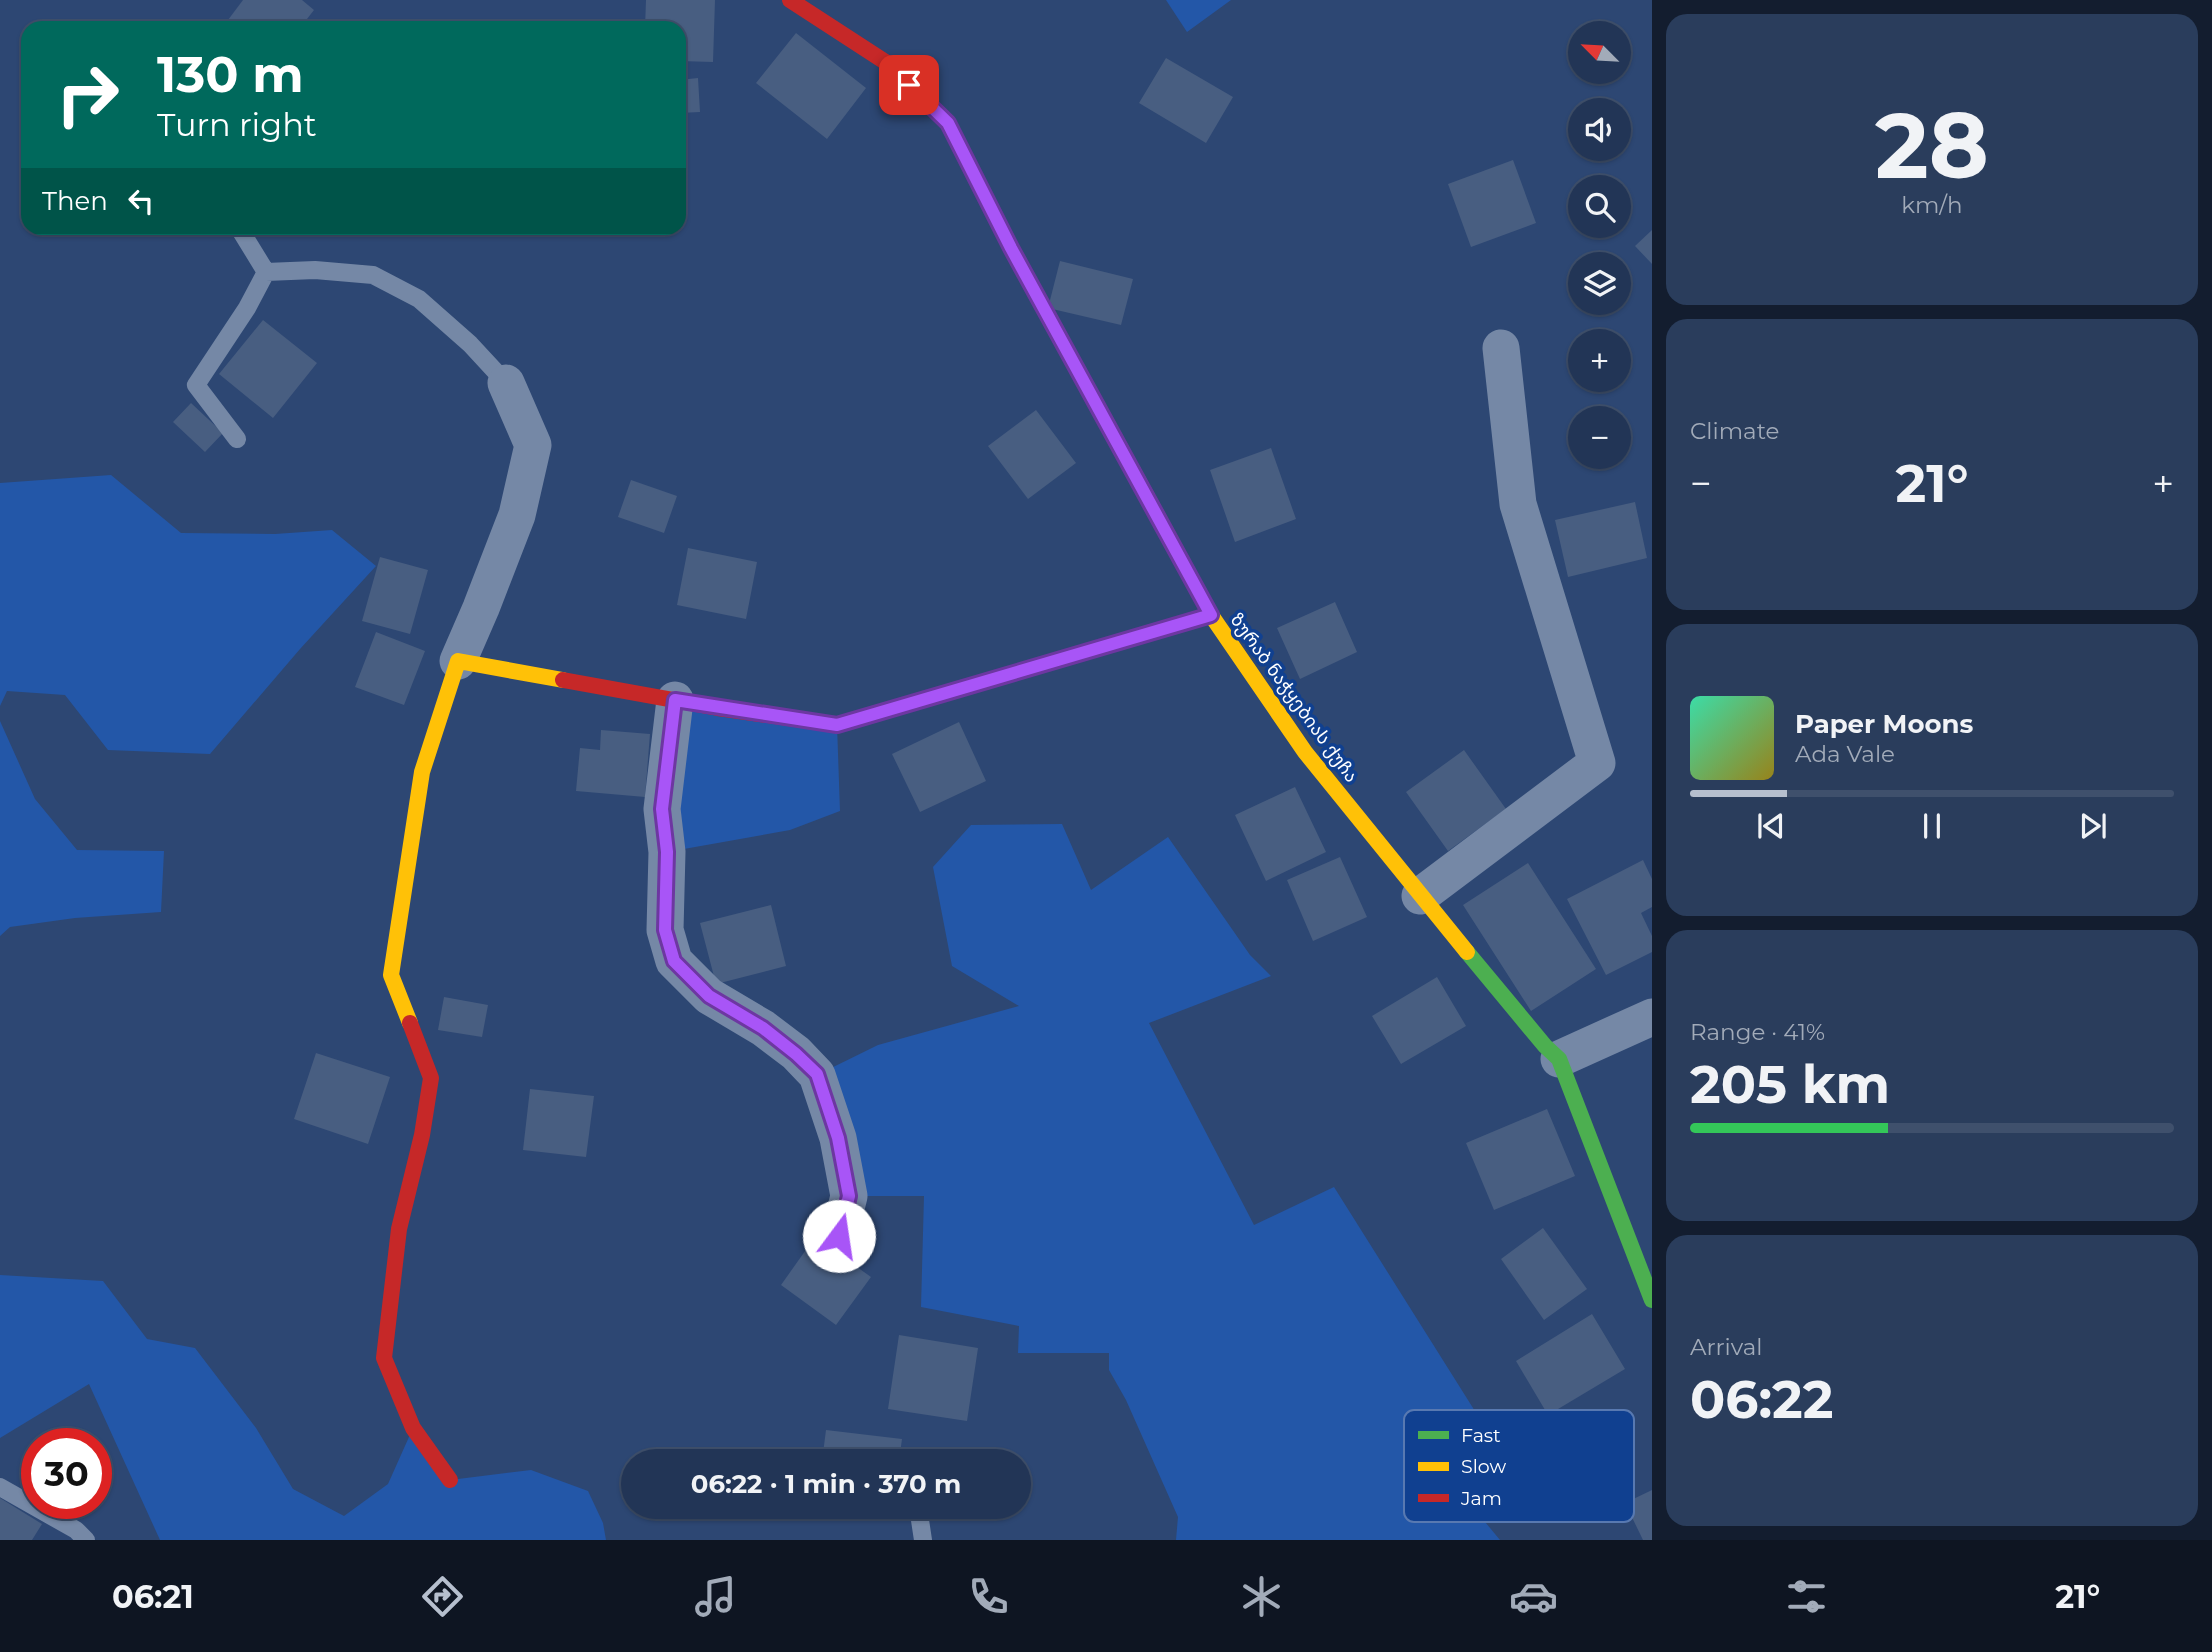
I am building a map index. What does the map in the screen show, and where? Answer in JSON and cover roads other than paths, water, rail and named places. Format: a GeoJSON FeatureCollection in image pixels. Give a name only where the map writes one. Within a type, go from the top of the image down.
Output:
{"type":"FeatureCollection","features":[{"type":"Feature","properties":{"kind":"street","name":"ზურაბ ნაჭყებიას ქუჩა"},"geometry":{"type":"LineString","coordinates":[[790,0],[890,65],[948,123],[1011,248],[1211,615],[1305,752],[1420,896],[1545,1046],[1559,1059],[1652,1300]]}},
{"type":"Feature","properties":{"kind":"street"},"geometry":{"type":"LineString","coordinates":[[1420,896],[1597,763],[1518,504],[1501,348]]}},
{"type":"Feature","properties":{"kind":"street"},"geometry":{"type":"LineString","coordinates":[[450,1480],[413,1428],[384,1357],[398,1229],[422,1135],[431,1078],[391,975],[422,772],[458,662],[517,515],[533,445],[506,383]]}},
{"type":"Feature","properties":{"kind":"street"},"geometry":{"type":"LineString","coordinates":[[458,662],[837,725],[1211,615]]}},
{"type":"Feature","properties":{"kind":"street"},"geometry":{"type":"LineString","coordinates":[[675,700],[662,809],[667,852],[665,930],[674,961],[709,996],[763,1028],[817,1074],[838,1138],[849,1196],[839,1236]]}},
{"type":"Feature","properties":{"kind":"street"},"geometry":{"type":"LineString","coordinates":[[1559,1059],[1652,1017]]}},
{"type":"Feature","properties":{"kind":"lane"},"geometry":{"type":"LineString","coordinates":[[243,235],[266,272]]}},
{"type":"Feature","properties":{"kind":"lane"},"geometry":{"type":"LineString","coordinates":[[266,272],[315,270],[373,275],[419,299],[470,344],[506,383]]}},
{"type":"Feature","properties":{"kind":"lane"},"geometry":{"type":"LineString","coordinates":[[237,439],[196,386],[247,308],[266,272]]}},
{"type":"Feature","properties":{"kind":"lane"},"geometry":{"type":"LineString","coordinates":[[0,1487],[76,1530],[86,1540]]}},
{"type":"Feature","properties":{"kind":"lane"},"geometry":{"type":"LineString","coordinates":[[920,1519],[923,1540]]}}]}
